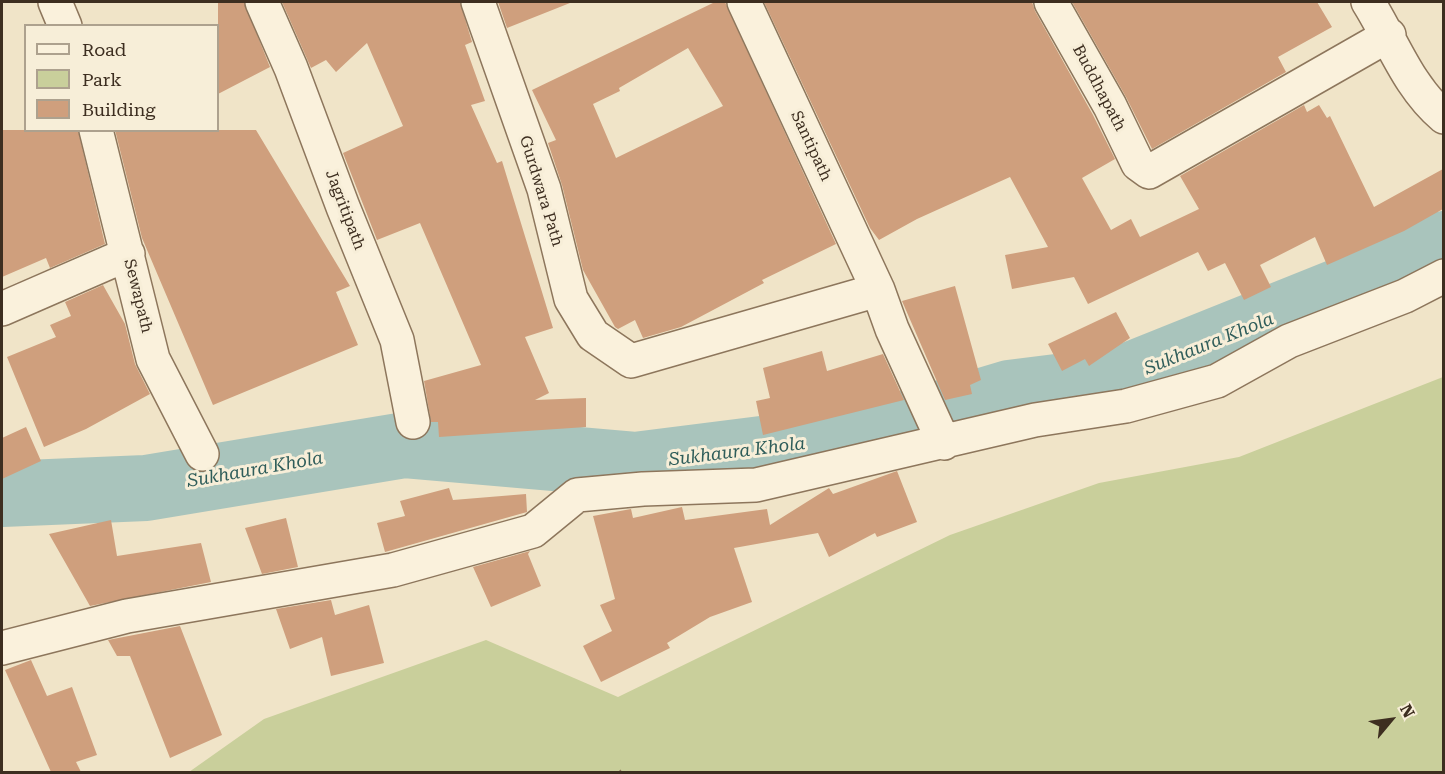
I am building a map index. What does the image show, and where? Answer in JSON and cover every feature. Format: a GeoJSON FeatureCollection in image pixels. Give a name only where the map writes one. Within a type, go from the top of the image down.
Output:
{"type":"FeatureCollection","features":[{"type":"Feature","properties":{"kind":"street"},"geometry":{"type":"LineString","coordinates":[[56,2],[64,24]]}},
{"type":"Feature","properties":{"kind":"street","name":"Jagritipath"},"geometry":{"type":"LineString","coordinates":[[262,2],[291,68],[343,207],[397,340],[413,422]]}},
{"type":"Feature","properties":{"kind":"street","name":"Gurdwara Path"},"geometry":{"type":"LineString","coordinates":[[478,2],[544,189],[571,299],[593,335],[631,361],[878,290]]}},
{"type":"Feature","properties":{"kind":"street","name":"Santipath"},"geometry":{"type":"LineString","coordinates":[[744,2],[878,290],[944,443]]}},
{"type":"Feature","properties":{"kind":"street","name":"Buddhapath"},"geometry":{"type":"LineString","coordinates":[[1051,2],[1110,106],[1138,164],[1149,172],[1389,35]]}},
{"type":"Feature","properties":{"kind":"street"},"geometry":{"type":"LineString","coordinates":[[1368,2],[1389,35],[1406,74],[1443,117]]}},
{"type":"Feature","properties":{"kind":"street","name":"Sewapath"},"geometry":{"type":"LineString","coordinates":[[97,132],[153,359],[202,454]]}},
{"type":"Feature","properties":{"kind":"street"},"geometry":{"type":"LineString","coordinates":[[2,309],[128,254]]}},
{"type":"Feature","properties":{"kind":"street"},"geometry":{"type":"LineString","coordinates":[[2,648],[127,616],[393,570],[533,531],[577,495],[643,489],[756,485],[1035,420],[1126,406],[1217,381],[1289,341],[1405,296],[1443,276]]}},
{"type":"Feature","properties":{"kind":"green space"},"geometry":{"type":"Polygon","coordinates":[[[1443,377],[1443,772],[189,772],[264,719],[486,640],[618,697],[950,535],[1099,483],[1239,457],[1443,377]]]}},
{"type":"Feature","properties":{"kind":"building"},"geometry":{"type":"Polygon","coordinates":[[[218,2],[244,2],[270,67],[219,93],[219,24],[218,2]]]}},
{"type":"Feature","properties":{"kind":"building"},"geometry":{"type":"Polygon","coordinates":[[[282,2],[460,2],[472,42],[465,45],[485,101],[471,105],[497,163],[502,161],[553,328],[525,337],[549,393],[535,400],[586,398],[586,427],[439,437],[438,422],[431,422],[424,381],[481,365],[420,223],[377,240],[343,153],[403,126],[367,43],[336,72],[326,60],[311,68],[282,2]]]}},
{"type":"Feature","properties":{"kind":"building"},"geometry":{"type":"Polygon","coordinates":[[[498,2],[570,2],[570,3],[507,28],[498,2]]]}},
{"type":"Feature","properties":{"kind":"building"},"geometry":{"type":"Polygon","coordinates":[[[715,2],[725,2],[836,244],[762,280],[764,283],[681,327],[643,338],[635,320],[618,329],[583,270],[562,185],[548,143],[556,140],[532,90],[715,2]],[[688,48],[619,88],[620,91],[593,104],[616,158],[723,106],[688,48]]]}},
{"type":"Feature","properties":{"kind":"building"},"geometry":{"type":"Polygon","coordinates":[[[764,2],[1032,2],[1115,159],[1082,178],[1111,230],[1131,219],[1140,237],[1199,209],[1180,176],[1304,105],[1307,112],[1319,105],[1327,118],[1330,116],[1374,207],[1443,169],[1443,209],[1404,231],[1327,265],[1315,237],[1260,265],[1271,287],[1244,300],[1225,263],[1208,271],[1198,252],[1088,304],[1074,277],[1012,289],[1005,255],[1048,247],[1010,177],[917,219],[879,240],[870,228],[764,2]]]}},
{"type":"Feature","properties":{"kind":"building"},"geometry":{"type":"Polygon","coordinates":[[[1072,2],[1317,2],[1332,27],[1278,57],[1286,72],[1152,149],[1126,97],[1072,2]]]}},
{"type":"Feature","properties":{"kind":"building"},"geometry":{"type":"Polygon","coordinates":[[[2,130],[78,132],[105,244],[50,268],[46,258],[2,277],[2,130]]]}},
{"type":"Feature","properties":{"kind":"building"},"geometry":{"type":"Polygon","coordinates":[[[256,130],[350,286],[336,292],[358,345],[213,405],[142,238],[116,132],[256,130]]]}},
{"type":"Feature","properties":{"kind":"building"},"geometry":{"type":"Polygon","coordinates":[[[103,285],[125,324],[135,364],[150,394],[86,429],[44,447],[7,357],[56,337],[50,325],[71,316],[65,302],[103,285]]]}},
{"type":"Feature","properties":{"kind":"building"},"geometry":{"type":"Polygon","coordinates":[[[955,286],[981,380],[970,385],[972,394],[945,400],[902,301],[955,286]]]}},
{"type":"Feature","properties":{"kind":"building"},"geometry":{"type":"Polygon","coordinates":[[[1116,312],[1130,338],[1089,366],[1085,359],[1062,371],[1048,344],[1116,312]]]}},
{"type":"Feature","properties":{"kind":"building"},"geometry":{"type":"Polygon","coordinates":[[[822,351],[827,371],[883,354],[904,400],[763,435],[756,401],[770,398],[763,368],[822,351]]]}},
{"type":"Feature","properties":{"kind":"building"},"geometry":{"type":"Polygon","coordinates":[[[26,427],[41,461],[2,479],[2,438],[26,427]]]}},
{"type":"Feature","properties":{"kind":"building"},"geometry":{"type":"Polygon","coordinates":[[[897,471],[917,522],[877,537],[875,533],[829,557],[818,533],[734,548],[752,602],[710,617],[667,643],[670,648],[601,682],[583,646],[612,631],[600,605],[615,599],[593,516],[631,509],[633,518],[682,507],[685,520],[767,509],[770,525],[829,488],[833,494],[897,471]]]}},
{"type":"Feature","properties":{"kind":"building"},"geometry":{"type":"Polygon","coordinates":[[[449,488],[453,500],[526,494],[527,512],[385,552],[377,523],[405,516],[400,501],[449,488]]]}},
{"type":"Feature","properties":{"kind":"building"},"geometry":{"type":"Polygon","coordinates":[[[286,518],[298,567],[262,574],[245,528],[286,518]]]}},
{"type":"Feature","properties":{"kind":"building"},"geometry":{"type":"Polygon","coordinates":[[[111,520],[117,556],[201,543],[211,582],[90,606],[49,534],[111,520]]]}},
{"type":"Feature","properties":{"kind":"building"},"geometry":{"type":"Polygon","coordinates":[[[530,551],[528,554],[541,586],[491,607],[473,567],[530,551]]]}},
{"type":"Feature","properties":{"kind":"building"},"geometry":{"type":"Polygon","coordinates":[[[331,600],[335,615],[369,605],[384,663],[331,676],[322,637],[290,649],[276,609],[331,600]]]}},
{"type":"Feature","properties":{"kind":"building"},"geometry":{"type":"Polygon","coordinates":[[[180,626],[222,735],[170,758],[130,656],[117,656],[108,640],[180,626]]]}},
{"type":"Feature","properties":{"kind":"building"},"geometry":{"type":"Polygon","coordinates":[[[31,660],[47,696],[72,687],[97,755],[76,762],[81,772],[51,772],[5,670],[31,660]]]}},
{"type":"Feature","properties":{"kind":"waterway","name":"Sukhaura Khola"},"geometry":{"type":"LineString","coordinates":[[2,494],[146,488],[405,445],[635,465],[865,436],[1009,393],[1121,379],[1383,274],[1444,244]]}}]}
